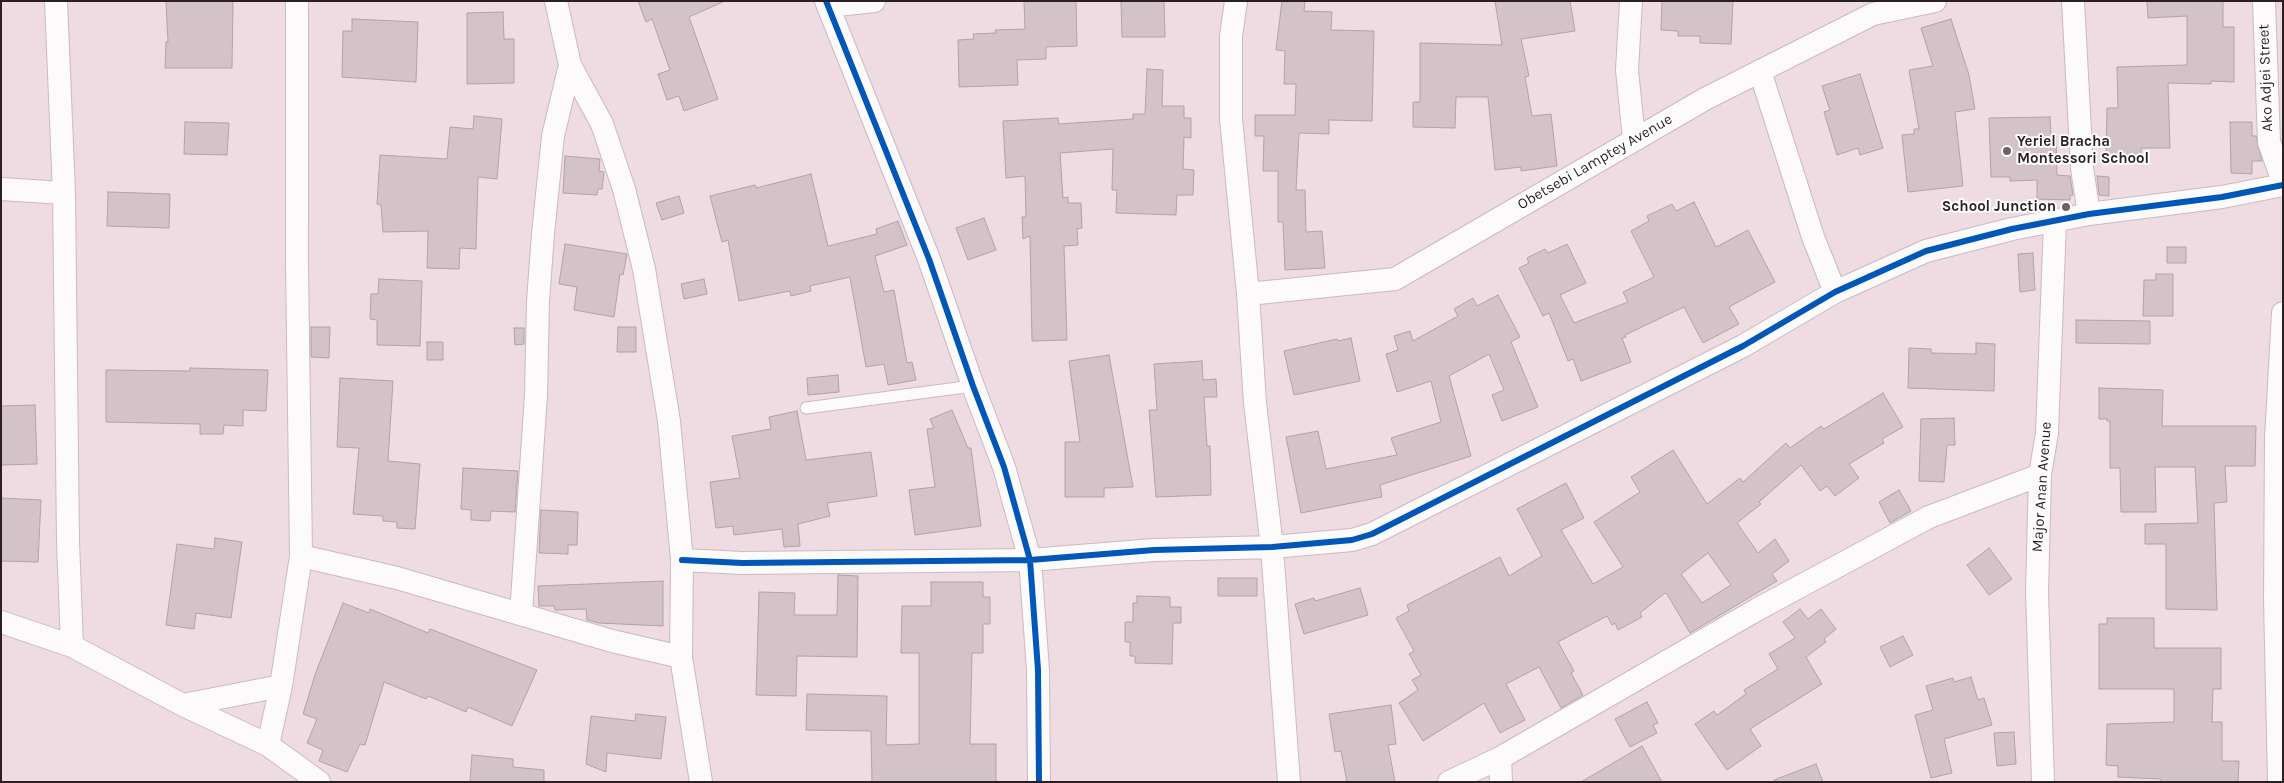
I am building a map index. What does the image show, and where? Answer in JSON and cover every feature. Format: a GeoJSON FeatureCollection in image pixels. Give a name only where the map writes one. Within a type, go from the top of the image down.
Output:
{"type":"FeatureCollection","features":[{"type":"Feature","properties":{"kind":"street"},"geometry":{"type":"LineString","coordinates":[[56,1],[64,193],[68,542],[72,646]]}},
{"type":"Feature","properties":{"kind":"street"},"geometry":{"type":"LineString","coordinates":[[268,745],[280,686],[301,556],[297,265],[297,1]]}},
{"type":"Feature","properties":{"kind":"street"},"geometry":{"type":"LineString","coordinates":[[556,1],[570,65],[602,124],[624,189],[644,269],[669,420],[682,560],[681,657],[701,782]]}},
{"type":"Feature","properties":{"kind":"street"},"geometry":{"type":"LineString","coordinates":[[874,1],[827,3],[929,259],[973,386],[1004,467],[1030,560],[1038,670],[1039,782]]}},
{"type":"Feature","properties":{"kind":"street"},"geometry":{"type":"LineString","coordinates":[[1236,1],[1231,36],[1231,119],[1248,294],[1255,403],[1272,547],[1289,782]]}},
{"type":"Feature","properties":{"kind":"street"},"geometry":{"type":"LineString","coordinates":[[1631,1],[1627,70],[1634,139]]}},
{"type":"Feature","properties":{"kind":"street","name":"Obetsebi Lamptey Avenue"},"geometry":{"type":"LineString","coordinates":[[1248,294],[1395,279],[1634,139],[1873,8],[1935,1]]}},
{"type":"Feature","properties":{"kind":"street"},"geometry":{"type":"LineString","coordinates":[[2073,1],[2082,168],[2089,214]]}},
{"type":"Feature","properties":{"kind":"street","name":"Ako Adjei Street"},"geometry":{"type":"LineString","coordinates":[[2264,1],[2268,142],[2283,184]]}},
{"type":"Feature","properties":{"kind":"street"},"geometry":{"type":"LineString","coordinates":[[521,614],[536,394],[538,302],[543,234],[553,136],[570,65]]}},
{"type":"Feature","properties":{"kind":"street"},"geometry":{"type":"LineString","coordinates":[[1760,71],[1813,237],[1835,292]]}},
{"type":"Feature","properties":{"kind":"street"},"geometry":{"type":"LineString","coordinates":[[682,560],[742,562],[1030,560],[1154,550],[1272,547],[1352,540],[1372,534],[1742,346],[1835,292],[1926,251],[2012,229],[2089,214],[2222,197],[2283,184]]}},
{"type":"Feature","properties":{"kind":"street"},"geometry":{"type":"LineString","coordinates":[[1,189],[64,193]]}},
{"type":"Feature","properties":{"kind":"street","name":"Major Anan Avenue"},"geometry":{"type":"LineString","coordinates":[[2038,780],[2037,640],[2040,475],[2047,433],[2055,222]]}},
{"type":"Feature","properties":{"kind":"street"},"geometry":{"type":"LineString","coordinates":[[2278,782],[2275,600],[2276,438],[2283,313]]}},
{"type":"Feature","properties":{"kind":"street"},"geometry":{"type":"LineString","coordinates":[[1449,782],[1500,758],[1758,609],[1929,517],[2040,475]]}},
{"type":"Feature","properties":{"kind":"street"},"geometry":{"type":"LineString","coordinates":[[301,556],[397,578],[612,641],[681,657]]}},
{"type":"Feature","properties":{"kind":"street"},"geometry":{"type":"LineString","coordinates":[[1,622],[72,646],[183,704],[268,745],[319,782]]}},
{"type":"Feature","properties":{"kind":"street"},"geometry":{"type":"LineString","coordinates":[[183,704],[280,686]]}},
{"type":"Feature","properties":{"kind":"street"},"geometry":{"type":"LineString","coordinates":[[1500,758],[1501,782]]}},
{"type":"Feature","properties":{"kind":"lane"},"geometry":{"type":"LineString","coordinates":[[806,408],[973,386]]}},
{"type":"Feature","properties":{"kind":"building"},"geometry":{"type":"Polygon","coordinates":[[[166,1],[233,1],[232,68],[165,68],[166,42],[168,42],[166,1]]]}},
{"type":"Feature","properties":{"kind":"building"},"geometry":{"type":"Polygon","coordinates":[[[638,1],[725,1],[689,17],[718,99],[684,111],[679,96],[667,100],[658,74],[670,70],[652,19],[646,22],[638,1]]]}},
{"type":"Feature","properties":{"kind":"building"},"geometry":{"type":"Polygon","coordinates":[[[1024,1],[1076,1],[1077,46],[1046,47],[1046,59],[1017,60],[1018,85],[959,87],[958,40],[974,39],[973,34],[996,33],[995,30],[1025,29],[1024,1]]]}},
{"type":"Feature","properties":{"kind":"building"},"geometry":{"type":"Polygon","coordinates":[[[1121,1],[1164,1],[1165,37],[1122,37],[1121,1]]]}},
{"type":"Feature","properties":{"kind":"building"},"geometry":{"type":"Polygon","coordinates":[[[1282,1],[1305,1],[1304,11],[1332,12],[1331,30],[1374,31],[1372,121],[1329,120],[1329,134],[1299,133],[1296,190],[1305,190],[1306,232],[1322,231],[1325,268],[1285,270],[1283,222],[1278,222],[1278,171],[1263,171],[1264,136],[1255,136],[1255,115],[1295,115],[1296,84],[1284,84],[1285,51],[1276,50],[1282,1]]]}},
{"type":"Feature","properties":{"kind":"building"},"geometry":{"type":"Polygon","coordinates":[[[1495,1],[1570,1],[1575,31],[1521,39],[1529,76],[1525,77],[1532,116],[1551,114],[1557,166],[1521,171],[1521,167],[1495,170],[1488,97],[1456,97],[1455,128],[1413,127],[1413,102],[1420,102],[1420,43],[1502,45],[1495,1]]]}},
{"type":"Feature","properties":{"kind":"building"},"geometry":{"type":"Polygon","coordinates":[[[1662,1],[1733,1],[1731,44],[1700,43],[1700,36],[1678,36],[1678,31],[1661,30],[1662,1]]]}},
{"type":"Feature","properties":{"kind":"building"},"geometry":{"type":"Polygon","coordinates":[[[2147,1],[2223,1],[2223,27],[2234,27],[2234,82],[2211,81],[2211,84],[2168,83],[2170,148],[2141,148],[2141,154],[2106,155],[2107,108],[2118,108],[2117,67],[2187,65],[2187,16],[2148,18],[2147,1]]]}},
{"type":"Feature","properties":{"kind":"building"},"geometry":{"type":"Polygon","coordinates":[[[503,12],[504,39],[514,39],[514,83],[467,84],[467,13],[503,12]]]}},
{"type":"Feature","properties":{"kind":"building"},"geometry":{"type":"Polygon","coordinates":[[[352,19],[418,22],[416,82],[342,77],[343,31],[352,31],[352,19]]]}},
{"type":"Feature","properties":{"kind":"building"},"geometry":{"type":"Polygon","coordinates":[[[1951,19],[1969,75],[1975,109],[1955,112],[1963,186],[1908,192],[1902,135],[1914,134],[1914,129],[1919,129],[1909,70],[1933,66],[1921,28],[1951,19]]]}},
{"type":"Feature","properties":{"kind":"building"},"geometry":{"type":"Polygon","coordinates":[[[1147,69],[1163,70],[1162,106],[1184,106],[1184,118],[1191,118],[1191,138],[1184,137],[1183,169],[1194,170],[1193,195],[1177,195],[1176,215],[1116,213],[1117,190],[1112,190],[1113,149],[1060,153],[1063,198],[1068,197],[1068,203],[1081,203],[1082,228],[1077,229],[1078,245],[1064,246],[1067,340],[1032,341],[1030,236],[1023,239],[1022,217],[1026,217],[1025,176],[1006,178],[1003,121],[1058,118],[1059,124],[1133,119],[1133,114],[1145,114],[1147,69]]]}},
{"type":"Feature","properties":{"kind":"building"},"geometry":{"type":"Polygon","coordinates":[[[1860,74],[1883,148],[1860,155],[1858,148],[1837,155],[1824,112],[1830,110],[1822,86],[1860,74]]]}},
{"type":"Feature","properties":{"kind":"building"},"geometry":{"type":"Polygon","coordinates":[[[474,116],[502,119],[497,179],[478,177],[476,249],[460,248],[459,269],[427,268],[428,231],[383,232],[381,205],[377,204],[380,155],[447,159],[450,127],[473,129],[474,116]]]}},
{"type":"Feature","properties":{"kind":"building"},"geometry":{"type":"Polygon","coordinates":[[[2050,117],[2051,136],[2056,136],[2057,175],[2070,176],[2073,195],[2070,195],[2070,200],[2037,199],[2037,180],[2010,181],[2010,177],[1991,177],[1989,118],[2050,117]]]}},
{"type":"Feature","properties":{"kind":"building"},"geometry":{"type":"Polygon","coordinates":[[[185,122],[229,123],[227,155],[184,154],[185,122]]]}},
{"type":"Feature","properties":{"kind":"building"},"geometry":{"type":"Polygon","coordinates":[[[2230,122],[2252,122],[2252,136],[2256,136],[2262,161],[2252,161],[2252,174],[2231,173],[2230,122]]]}},
{"type":"Feature","properties":{"kind":"building"},"geometry":{"type":"Polygon","coordinates":[[[565,156],[600,159],[599,171],[604,172],[602,189],[598,189],[597,195],[563,193],[565,156]]]}},
{"type":"Feature","properties":{"kind":"building"},"geometry":{"type":"Polygon","coordinates":[[[811,174],[828,246],[877,234],[876,229],[898,221],[907,245],[875,256],[884,292],[894,290],[907,363],[912,362],[916,380],[888,385],[884,364],[866,367],[850,277],[810,286],[811,291],[791,296],[790,291],[739,301],[728,240],[722,242],[710,196],[755,185],[756,188],[811,174]]]}},
{"type":"Feature","properties":{"kind":"building"},"geometry":{"type":"Polygon","coordinates":[[[2097,176],[2109,177],[2109,196],[2099,195],[2097,176]]]}},
{"type":"Feature","properties":{"kind":"building"},"geometry":{"type":"Polygon","coordinates":[[[108,192],[170,194],[169,228],[107,226],[108,192]]]}},
{"type":"Feature","properties":{"kind":"building"},"geometry":{"type":"Polygon","coordinates":[[[679,196],[684,213],[662,220],[656,203],[679,196]]]}},
{"type":"Feature","properties":{"kind":"building"},"geometry":{"type":"Polygon","coordinates":[[[1694,202],[1716,247],[1748,230],[1775,282],[1729,307],[1739,324],[1703,343],[1684,307],[1622,338],[1631,362],[1581,381],[1573,359],[1568,361],[1549,313],[1543,316],[1519,268],[1529,263],[1527,258],[1545,249],[1548,253],[1567,244],[1586,283],[1560,295],[1574,323],[1628,302],[1623,292],[1654,277],[1631,231],[1649,221],[1647,216],[1672,204],[1676,211],[1694,202]]]}},
{"type":"Feature","properties":{"kind":"building"},"geometry":{"type":"Polygon","coordinates":[[[984,218],[996,250],[968,260],[956,228],[984,218]]]}},
{"type":"Feature","properties":{"kind":"building"},"geometry":{"type":"Polygon","coordinates":[[[565,244],[627,254],[623,275],[620,274],[614,317],[574,310],[577,287],[559,284],[565,244]]]}},
{"type":"Feature","properties":{"kind":"building"},"geometry":{"type":"Polygon","coordinates":[[[2167,247],[2186,247],[2186,263],[2167,263],[2167,247]]]}},
{"type":"Feature","properties":{"kind":"building"},"geometry":{"type":"Polygon","coordinates":[[[2033,253],[2035,290],[2020,292],[2018,254],[2033,253]]]}},
{"type":"Feature","properties":{"kind":"building"},"geometry":{"type":"Polygon","coordinates":[[[2156,274],[2173,274],[2173,316],[2143,316],[2144,280],[2156,280],[2156,274]]]}},
{"type":"Feature","properties":{"kind":"building"},"geometry":{"type":"Polygon","coordinates":[[[379,279],[422,281],[420,346],[377,345],[377,320],[370,319],[371,294],[378,294],[379,279]]]}},
{"type":"Feature","properties":{"kind":"building"},"geometry":{"type":"Polygon","coordinates":[[[704,279],[707,294],[684,299],[681,284],[704,279]]]}},
{"type":"Feature","properties":{"kind":"building"},"geometry":{"type":"Polygon","coordinates":[[[1498,295],[1520,337],[1511,342],[1538,407],[1502,421],[1492,395],[1504,390],[1489,354],[1449,376],[1471,456],[1380,485],[1382,497],[1301,513],[1286,437],[1318,431],[1326,469],[1397,455],[1391,438],[1441,422],[1431,381],[1397,392],[1386,354],[1398,350],[1394,336],[1410,331],[1413,341],[1458,316],[1454,309],[1473,298],[1477,306],[1498,295]]]}},
{"type":"Feature","properties":{"kind":"building"},"geometry":{"type":"Polygon","coordinates":[[[2076,320],[2150,321],[2150,344],[2076,343],[2076,320]]]}},
{"type":"Feature","properties":{"kind":"building"},"geometry":{"type":"Polygon","coordinates":[[[311,327],[330,327],[329,358],[311,357],[311,327]]]}},
{"type":"Feature","properties":{"kind":"building"},"geometry":{"type":"Polygon","coordinates":[[[618,327],[636,327],[636,352],[617,352],[618,327]]]}},
{"type":"Feature","properties":{"kind":"building"},"geometry":{"type":"Polygon","coordinates":[[[514,328],[524,328],[524,344],[515,345],[514,328]]]}},
{"type":"Feature","properties":{"kind":"building"},"geometry":{"type":"Polygon","coordinates":[[[1351,338],[1360,381],[1294,395],[1284,351],[1337,339],[1338,341],[1351,338]]]}},
{"type":"Feature","properties":{"kind":"building"},"geometry":{"type":"Polygon","coordinates":[[[427,342],[443,342],[443,360],[427,360],[427,342]]]}},
{"type":"Feature","properties":{"kind":"building"},"geometry":{"type":"Polygon","coordinates":[[[1976,343],[1995,344],[1994,391],[1908,388],[1909,348],[1931,349],[1931,353],[1976,354],[1976,343]]]}},
{"type":"Feature","properties":{"kind":"building"},"geometry":{"type":"Polygon","coordinates":[[[1109,355],[1133,487],[1104,488],[1104,497],[1065,497],[1065,442],[1080,442],[1069,361],[1109,355]]]}},
{"type":"Feature","properties":{"kind":"building"},"geometry":{"type":"Polygon","coordinates":[[[1202,361],[1203,380],[1216,379],[1217,397],[1204,397],[1207,446],[1210,446],[1211,495],[1156,497],[1149,410],[1157,410],[1154,364],[1202,361]]]}},
{"type":"Feature","properties":{"kind":"building"},"geometry":{"type":"Polygon","coordinates":[[[190,368],[268,370],[266,411],[243,410],[243,426],[224,425],[223,434],[200,434],[200,424],[106,422],[106,370],[190,371],[190,368]]]}},
{"type":"Feature","properties":{"kind":"building"},"geometry":{"type":"Polygon","coordinates":[[[838,375],[839,392],[808,395],[807,378],[838,375]]]}},
{"type":"Feature","properties":{"kind":"building"},"geometry":{"type":"Polygon","coordinates":[[[340,378],[393,381],[388,461],[420,464],[415,529],[397,528],[397,522],[383,521],[383,516],[353,514],[359,448],[337,447],[340,378]]]}},
{"type":"Feature","properties":{"kind":"building"},"geometry":{"type":"Polygon","coordinates":[[[2099,388],[2163,390],[2162,426],[2256,426],[2255,466],[2225,466],[2227,502],[2214,503],[2217,610],[2166,609],[2166,544],[2145,544],[2145,524],[2198,523],[2195,467],[2155,467],[2156,512],[2121,512],[2120,468],[2110,468],[2110,421],[2099,419],[2099,388]]]}},
{"type":"Feature","properties":{"kind":"building"},"geometry":{"type":"Polygon","coordinates":[[[1883,393],[1903,427],[1882,439],[1884,443],[1849,464],[1859,478],[1835,496],[1827,486],[1820,491],[1801,465],[1759,502],[1761,504],[1737,523],[1758,553],[1775,539],[1789,561],[1772,574],[1777,581],[1690,633],[1665,593],[1640,613],[1642,617],[1618,630],[1615,623],[1612,625],[1607,616],[1558,642],[1574,671],[1571,673],[1583,695],[1561,708],[1539,667],[1506,684],[1525,720],[1500,733],[1484,703],[1423,741],[1399,703],[1418,690],[1412,680],[1421,675],[1409,654],[1414,651],[1396,618],[1409,611],[1407,605],[1500,557],[1509,576],[1542,556],[1517,509],[1566,483],[1584,518],[1561,530],[1593,584],[1623,567],[1594,522],[1640,492],[1631,477],[1673,450],[1707,504],[1740,478],[1743,482],[1786,443],[1790,448],[1821,426],[1824,429],[1883,393]],[[1708,553],[1681,574],[1702,603],[1731,585],[1708,553]]]}},
{"type":"Feature","properties":{"kind":"building"},"geometry":{"type":"Polygon","coordinates":[[[35,405],[37,464],[1,465],[1,406],[35,405]]]}},
{"type":"Feature","properties":{"kind":"building"},"geometry":{"type":"Polygon","coordinates":[[[952,410],[968,448],[971,448],[981,526],[915,535],[909,490],[935,487],[927,429],[934,428],[930,419],[952,410]]]}},
{"type":"Feature","properties":{"kind":"building"},"geometry":{"type":"Polygon","coordinates":[[[797,411],[806,460],[871,452],[877,496],[827,503],[830,516],[798,524],[800,546],[784,547],[782,529],[734,535],[733,526],[716,528],[710,482],[740,478],[732,436],[771,429],[769,417],[797,411]]]}},
{"type":"Feature","properties":{"kind":"building"},"geometry":{"type":"Polygon","coordinates":[[[1954,418],[1955,445],[1947,445],[1944,482],[1919,481],[1921,419],[1954,418]]]}},
{"type":"Feature","properties":{"kind":"building"},"geometry":{"type":"Polygon","coordinates":[[[463,468],[518,471],[515,512],[491,511],[490,521],[471,520],[471,510],[461,509],[463,468]]]}},
{"type":"Feature","properties":{"kind":"building"},"geometry":{"type":"Polygon","coordinates":[[[1899,490],[1911,511],[1890,523],[1879,502],[1899,490]]]}},
{"type":"Feature","properties":{"kind":"building"},"geometry":{"type":"Polygon","coordinates":[[[1,498],[41,500],[38,562],[1,561],[1,498]]]}},
{"type":"Feature","properties":{"kind":"building"},"geometry":{"type":"Polygon","coordinates":[[[541,510],[578,512],[577,545],[568,545],[568,554],[539,553],[541,510]]]}},
{"type":"Feature","properties":{"kind":"building"},"geometry":{"type":"Polygon","coordinates":[[[215,538],[242,542],[231,618],[196,613],[194,629],[166,625],[177,544],[214,549],[215,538]]]}},
{"type":"Feature","properties":{"kind":"building"},"geometry":{"type":"Polygon","coordinates":[[[1989,548],[2012,579],[1989,595],[1967,565],[1989,548]]]}},
{"type":"Feature","properties":{"kind":"building"},"geometry":{"type":"Polygon","coordinates":[[[838,575],[858,576],[857,657],[797,656],[796,696],[756,695],[759,592],[795,593],[794,615],[837,615],[838,575]]]}},
{"type":"Feature","properties":{"kind":"building"},"geometry":{"type":"Polygon","coordinates":[[[1218,578],[1257,578],[1257,596],[1218,596],[1218,578]]]}},
{"type":"Feature","properties":{"kind":"building"},"geometry":{"type":"Polygon","coordinates":[[[663,581],[663,626],[599,623],[587,620],[586,609],[555,610],[554,606],[539,606],[538,586],[663,581]]]}},
{"type":"Feature","properties":{"kind":"building"},"geometry":{"type":"Polygon","coordinates":[[[931,582],[983,582],[983,597],[990,597],[990,624],[983,624],[983,653],[972,653],[970,744],[996,744],[996,782],[872,782],[871,731],[806,730],[807,694],[887,696],[886,745],[919,744],[919,653],[901,653],[902,606],[931,606],[931,582]]]}},
{"type":"Feature","properties":{"kind":"building"},"geometry":{"type":"Polygon","coordinates":[[[1360,588],[1368,615],[1304,634],[1295,604],[1314,598],[1315,601],[1360,588]]]}},
{"type":"Feature","properties":{"kind":"building"},"geometry":{"type":"Polygon","coordinates":[[[1137,596],[1170,597],[1170,607],[1181,607],[1181,623],[1173,623],[1172,664],[1135,663],[1135,656],[1130,656],[1130,642],[1125,642],[1125,622],[1133,622],[1133,603],[1137,603],[1137,596]]]}},
{"type":"Feature","properties":{"kind":"building"},"geometry":{"type":"Polygon","coordinates":[[[343,603],[369,613],[370,609],[428,633],[430,629],[537,670],[512,726],[468,707],[466,712],[428,696],[426,699],[384,682],[365,745],[360,744],[347,772],[319,761],[323,750],[307,743],[317,719],[303,714],[316,672],[343,603]]]}},
{"type":"Feature","properties":{"kind":"building"},"geometry":{"type":"Polygon","coordinates":[[[1800,609],[1808,619],[1821,609],[1836,629],[1824,639],[1826,642],[1806,657],[1822,684],[1750,729],[1761,746],[1727,770],[1695,724],[1714,711],[1717,715],[1746,694],[1744,690],[1778,669],[1769,654],[1795,638],[1783,622],[1800,609]]]}},
{"type":"Feature","properties":{"kind":"building"},"geometry":{"type":"Polygon","coordinates":[[[2107,618],[2154,618],[2154,648],[2221,648],[2221,689],[2213,689],[2212,722],[2222,722],[2222,761],[2239,761],[2238,782],[2161,782],[2161,779],[2118,777],[2118,766],[2106,765],[2107,724],[2174,722],[2174,689],[2099,689],[2099,624],[2107,624],[2107,618]]]}},
{"type":"Feature","properties":{"kind":"building"},"geometry":{"type":"Polygon","coordinates":[[[1903,636],[1913,655],[1890,667],[1880,647],[1903,636]]]}},
{"type":"Feature","properties":{"kind":"building"},"geometry":{"type":"Polygon","coordinates":[[[1971,677],[1978,700],[1984,698],[1992,725],[1944,739],[1952,773],[1931,778],[1915,715],[1933,710],[1926,686],[1953,678],[1954,682],[1971,677]]]}},
{"type":"Feature","properties":{"kind":"building"},"geometry":{"type":"Polygon","coordinates":[[[1647,702],[1658,723],[1653,725],[1657,733],[1630,747],[1615,719],[1647,702]]]}},
{"type":"Feature","properties":{"kind":"building"},"geometry":{"type":"Polygon","coordinates":[[[1391,705],[1396,744],[1388,745],[1395,782],[1347,782],[1341,751],[1335,752],[1329,714],[1391,705]]]}},
{"type":"Feature","properties":{"kind":"building"},"geometry":{"type":"Polygon","coordinates":[[[636,714],[666,717],[661,759],[607,753],[606,772],[586,764],[591,716],[635,721],[636,714]]]}},
{"type":"Feature","properties":{"kind":"building"},"geometry":{"type":"Polygon","coordinates":[[[2014,732],[2016,764],[1997,766],[1994,733],[2014,732]]]}},
{"type":"Feature","properties":{"kind":"building"},"geometry":{"type":"Polygon","coordinates":[[[1642,746],[1662,782],[1581,782],[1642,746]]]}},
{"type":"Feature","properties":{"kind":"building"},"geometry":{"type":"Polygon","coordinates":[[[472,755],[513,759],[513,767],[544,770],[544,782],[470,782],[472,755]]]}},
{"type":"Feature","properties":{"kind":"building"},"geometry":{"type":"Polygon","coordinates":[[[1816,764],[1823,782],[1774,782],[1774,780],[1816,764]]]}},
{"type":"Feature","properties":{"kind":"cycle path"},"geometry":{"type":"LineString","coordinates":[[826,1],[929,259],[973,386],[1004,467],[1030,560],[1038,670],[1039,782]]}},
{"type":"Feature","properties":{"kind":"cycle path"},"geometry":{"type":"LineString","coordinates":[[682,560],[742,563],[1030,560],[1154,550],[1272,547],[1352,540],[1372,534],[1743,346],[1835,292],[1926,251],[2012,229],[2089,214],[2222,197],[2283,185]]}},
{"type":"Feature","properties":{"kind":"place","name":"Yeriel Bracha Montessori School"},"geometry":{"type":"Point","coordinates":[2007,151]}},
{"type":"Feature","properties":{"kind":"place","name":"School Junction"},"geometry":{"type":"Point","coordinates":[2066,207]}}]}
